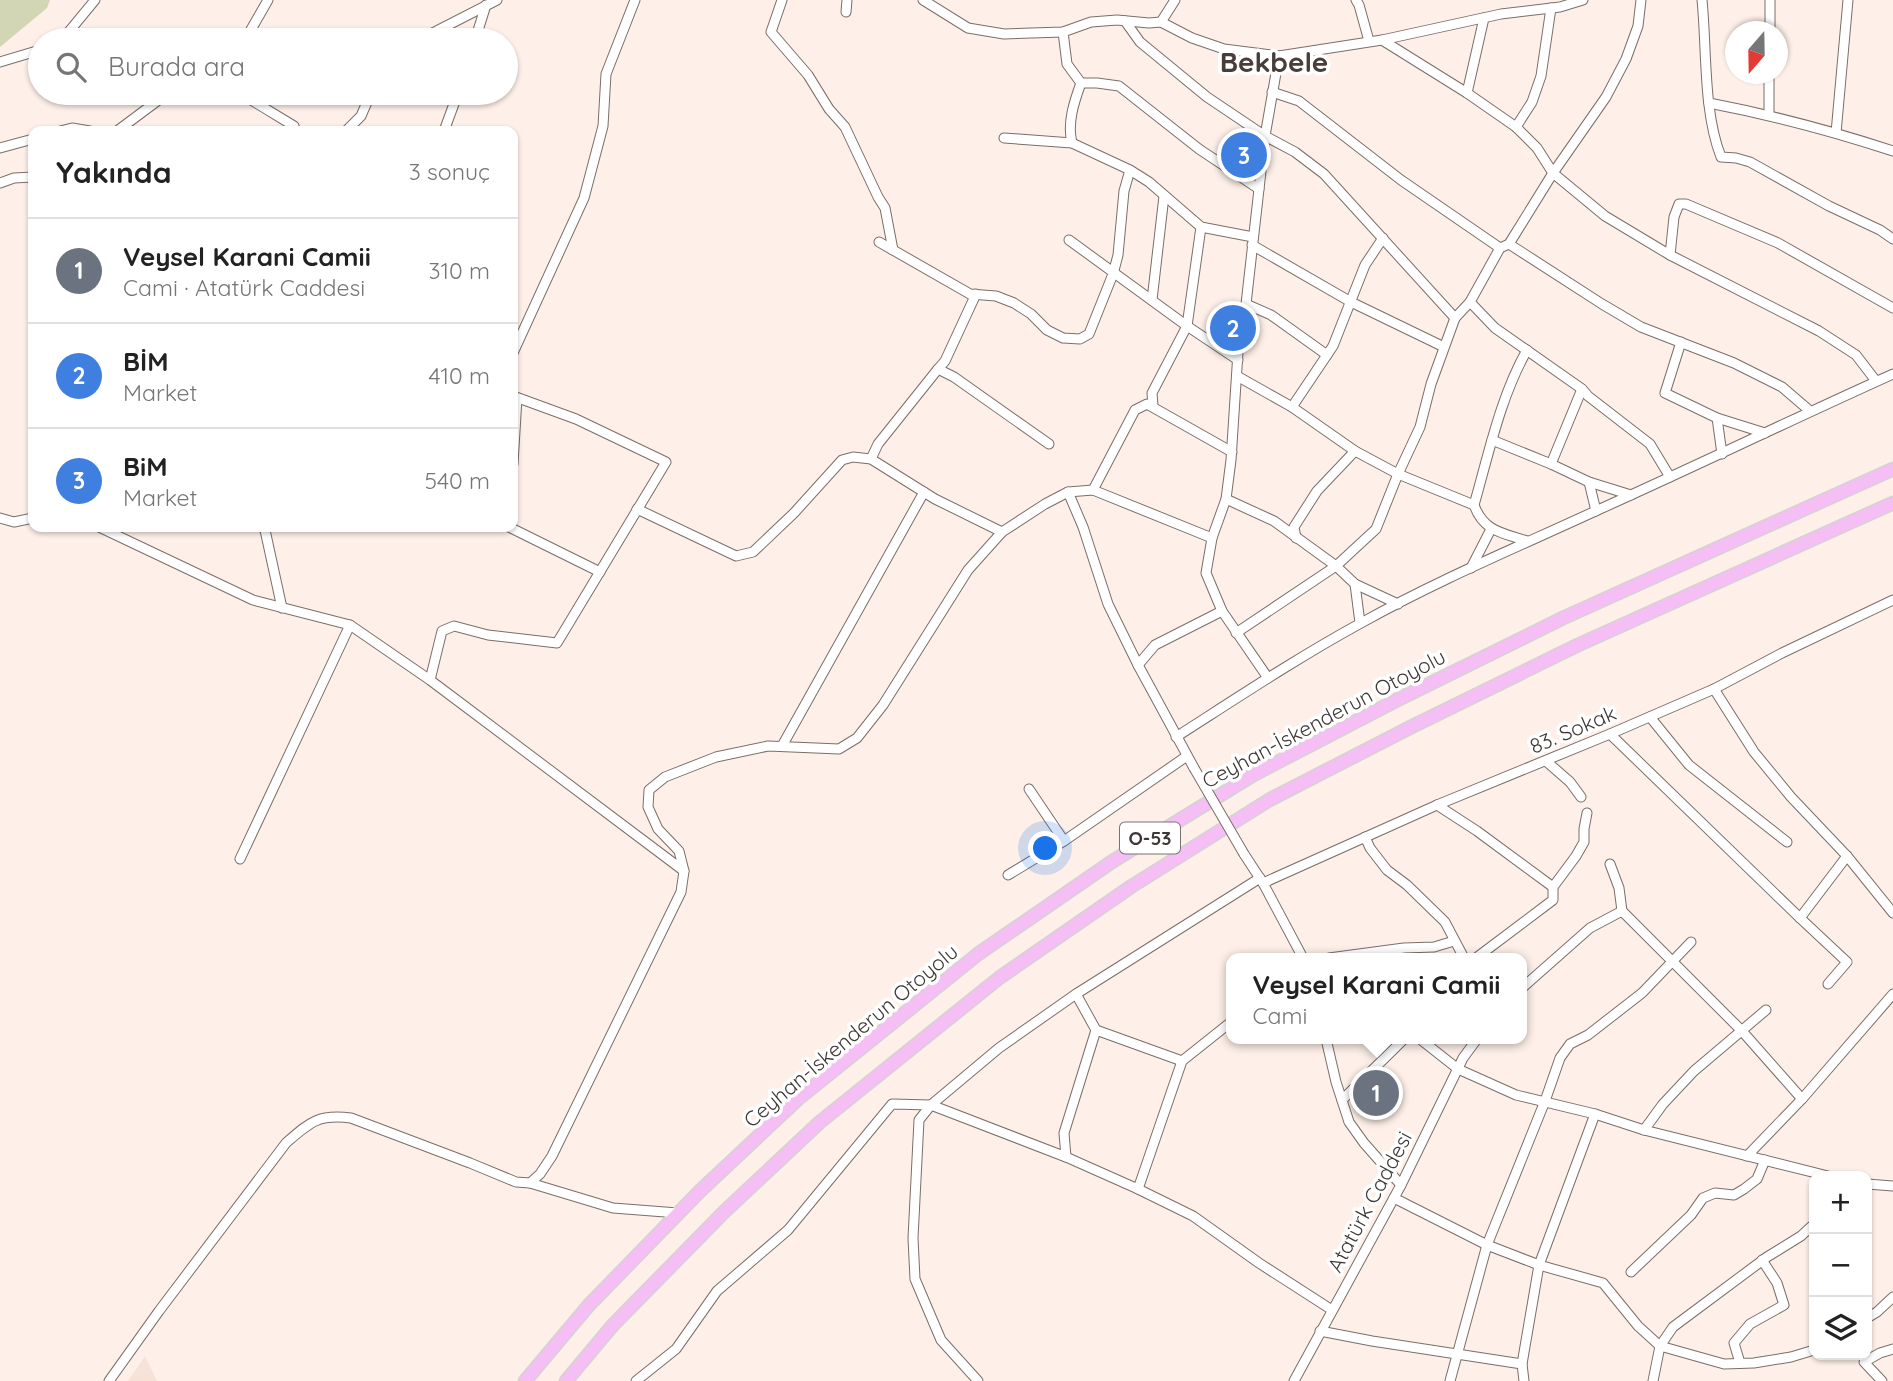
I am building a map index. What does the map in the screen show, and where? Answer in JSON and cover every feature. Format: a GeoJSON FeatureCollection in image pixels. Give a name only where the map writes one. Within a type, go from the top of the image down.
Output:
{"type":"FeatureCollection","features":[{"type":"Feature","properties":{"kind":"highway","name":"Ceyhan-İskenderun Otoyolu"},"geometry":{"type":"LineString","coordinates":[[525,1381],[589,1306],[678,1213],[798,1099],[978,954],[1113,861],[1241,782],[1398,700],[1563,618],[1893,469]]}},
{"type":"Feature","properties":{"kind":"highway","name":"O-53"},"geometry":{"type":"LineString","coordinates":[[566,1381],[613,1325],[714,1221],[820,1122],[999,978],[1132,886],[1269,800],[1413,726],[1578,645],[1893,502]]}},
{"type":"Feature","properties":{"kind":"street"},"geometry":{"type":"LineString","coordinates":[[72,28],[94,0]]}},
{"type":"Feature","properties":{"kind":"street"},"geometry":{"type":"LineString","coordinates":[[251,28],[268,0]]}},
{"type":"Feature","properties":{"kind":"street"},"geometry":{"type":"LineString","coordinates":[[442,28],[497,0]]}},
{"type":"Feature","properties":{"kind":"street"},"geometry":{"type":"LineString","coordinates":[[518,342],[584,198],[603,126],[606,74],[635,0]]}},
{"type":"Feature","properties":{"kind":"street"},"geometry":{"type":"LineString","coordinates":[[782,0],[771,32],[808,75],[829,109],[845,127],[885,208],[893,250]]}},
{"type":"Feature","properties":{"kind":"street"},"geometry":{"type":"LineString","coordinates":[[846,12],[847,0]]}},
{"type":"Feature","properties":{"kind":"street"},"geometry":{"type":"LineString","coordinates":[[923,0],[968,28],[1004,34],[1063,32],[1091,22],[1161,22],[1192,38],[1224,49],[1279,56],[1382,40],[1583,0]]}},
{"type":"Feature","properties":{"kind":"street"},"geometry":{"type":"LineString","coordinates":[[1161,22],[1175,0]]}},
{"type":"Feature","properties":{"kind":"street"},"geometry":{"type":"LineString","coordinates":[[1356,0],[1370,41]]}},
{"type":"Feature","properties":{"kind":"street"},"geometry":{"type":"LineString","coordinates":[[1236,633],[1336,566],[1376,528],[1420,426],[1455,318],[1470,302],[1504,246],[1606,97],[1626,59],[1638,26],[1641,0]]}},
{"type":"Feature","properties":{"kind":"street"},"geometry":{"type":"LineString","coordinates":[[1702,0],[1709,103],[1715,141],[1721,157],[1750,162],[1893,239]]}},
{"type":"Feature","properties":{"kind":"street"},"geometry":{"type":"LineString","coordinates":[[1770,0],[1770,21]]}},
{"type":"Feature","properties":{"kind":"street"},"geometry":{"type":"LineString","coordinates":[[1836,132],[1847,0]]}},
{"type":"Feature","properties":{"kind":"street"},"geometry":{"type":"LineString","coordinates":[[479,28],[486,5]]}},
{"type":"Feature","properties":{"kind":"street"},"geometry":{"type":"LineString","coordinates":[[1516,127],[1532,102],[1541,76],[1551,8]]}},
{"type":"Feature","properties":{"kind":"street"},"geometry":{"type":"LineString","coordinates":[[1467,93],[1484,18]]}},
{"type":"Feature","properties":{"kind":"street"},"geometry":{"type":"LineString","coordinates":[[1125,21],[1140,42],[1176,72],[1265,136],[1295,152],[1324,174],[1455,318]]}},
{"type":"Feature","properties":{"kind":"street"},"geometry":{"type":"LineString","coordinates":[[1063,32],[1067,64],[1081,83]]}},
{"type":"Feature","properties":{"kind":"street"},"geometry":{"type":"LineString","coordinates":[[1382,40],[1516,127],[1537,148],[1553,173],[1605,216],[1670,255],[1819,331],[1856,355],[1876,381]]}},
{"type":"Feature","properties":{"kind":"street"},"geometry":{"type":"LineString","coordinates":[[0,62],[28,54]]}},
{"type":"Feature","properties":{"kind":"street"},"geometry":{"type":"LineString","coordinates":[[1268,678],[1222,611],[1206,573],[1212,538],[1226,499],[1238,360],[1265,136],[1279,56]]}},
{"type":"Feature","properties":{"kind":"street"},"geometry":{"type":"LineString","coordinates":[[1072,143],[1070,134],[1073,104],[1081,83]]}},
{"type":"Feature","properties":{"kind":"street"},"geometry":{"type":"LineString","coordinates":[[1081,83],[1119,86],[1199,149],[1259,189]]}},
{"type":"Feature","properties":{"kind":"street"},"geometry":{"type":"LineString","coordinates":[[1769,84],[1769,114]]}},
{"type":"Feature","properties":{"kind":"street"},"geometry":{"type":"LineString","coordinates":[[1272,92],[1299,101],[1401,180],[1504,246],[1641,327],[1734,363],[1782,387],[1810,411]]}},
{"type":"Feature","properties":{"kind":"street"},"geometry":{"type":"LineString","coordinates":[[1709,103],[1769,114],[1893,151]]}},
{"type":"Feature","properties":{"kind":"street"},"geometry":{"type":"LineString","coordinates":[[124,126],[152,105]]}},
{"type":"Feature","properties":{"kind":"street"},"geometry":{"type":"LineString","coordinates":[[260,105],[294,126]]}},
{"type":"Feature","properties":{"kind":"street"},"geometry":{"type":"LineString","coordinates":[[351,126],[361,116],[366,105]]}},
{"type":"Feature","properties":{"kind":"street"},"geometry":{"type":"LineString","coordinates":[[446,126],[454,105]]}},
{"type":"Feature","properties":{"kind":"street"},"geometry":{"type":"LineString","coordinates":[[1004,138],[1072,143],[1130,170],[1149,182],[1201,227],[1253,241],[1350,302],[1444,347]]}},
{"type":"Feature","properties":{"kind":"street"},"geometry":{"type":"LineString","coordinates":[[0,148],[28,140]]}},
{"type":"Feature","properties":{"kind":"street"},"geometry":{"type":"LineString","coordinates":[[879,242],[970,294],[996,296],[1014,303],[1031,314],[1047,330],[1063,338],[1080,339],[1089,334],[1113,274],[1118,255],[1124,191],[1130,170]]}},
{"type":"Feature","properties":{"kind":"street"},"geometry":{"type":"LineString","coordinates":[[0,183],[28,177]]}},
{"type":"Feature","properties":{"kind":"street"},"geometry":{"type":"LineString","coordinates":[[1152,300],[1164,196]]}},
{"type":"Feature","properties":{"kind":"street"},"geometry":{"type":"LineString","coordinates":[[1670,255],[1674,217],[1679,204],[1686,204],[1778,243],[1893,308]]}},
{"type":"Feature","properties":{"kind":"street"},"geometry":{"type":"LineString","coordinates":[[1153,406],[1152,393],[1186,326],[1201,227]]}},
{"type":"Feature","properties":{"kind":"street"},"geometry":{"type":"LineString","coordinates":[[1292,407],[1338,337],[1364,265],[1383,238]]}},
{"type":"Feature","properties":{"kind":"street"},"geometry":{"type":"LineString","coordinates":[[1069,240],[1186,326],[1238,360]]}},
{"type":"Feature","properties":{"kind":"street"},"geometry":{"type":"LineString","coordinates":[[872,459],[878,444],[945,361],[976,294]]}},
{"type":"Feature","properties":{"kind":"street"},"geometry":{"type":"LineString","coordinates":[[1470,302],[1495,328],[1582,389],[1650,444],[1670,477]]}},
{"type":"Feature","properties":{"kind":"street"},"geometry":{"type":"LineString","coordinates":[[1246,304],[1271,315],[1327,355]]}},
{"type":"Feature","properties":{"kind":"street"},"geometry":{"type":"LineString","coordinates":[[1681,342],[1665,393],[1717,418],[1765,433]]}},
{"type":"Feature","properties":{"kind":"street"},"geometry":{"type":"LineString","coordinates":[[1527,351],[1518,366],[1503,405],[1474,505],[1478,516],[1491,529],[1527,541]]}},
{"type":"Feature","properties":{"kind":"street"},"geometry":{"type":"LineString","coordinates":[[938,369],[965,384],[1049,444]]}},
{"type":"Feature","properties":{"kind":"street"},"geometry":{"type":"LineString","coordinates":[[1176,737],[1360,623],[1527,541],[1893,374]]}},
{"type":"Feature","properties":{"kind":"street"},"geometry":{"type":"LineString","coordinates":[[1237,376],[1292,407],[1355,451],[1398,474],[1474,505]]}},
{"type":"Feature","properties":{"kind":"street"},"geometry":{"type":"LineString","coordinates":[[1551,464],[1582,389]]}},
{"type":"Feature","properties":{"kind":"street"},"geometry":{"type":"LineString","coordinates":[[430,680],[442,631],[454,626],[488,635],[557,643],[666,463],[576,419],[518,398]]}},
{"type":"Feature","properties":{"kind":"street"},"geometry":{"type":"LineString","coordinates":[[1093,490],[1135,410],[1147,404],[1232,452]]}},
{"type":"Feature","properties":{"kind":"street"},"geometry":{"type":"LineString","coordinates":[[1717,418],[1722,454]]}},
{"type":"Feature","properties":{"kind":"street"},"geometry":{"type":"LineString","coordinates":[[1492,440],[1588,482],[1631,495]]}},
{"type":"Feature","properties":{"kind":"street"},"geometry":{"type":"LineString","coordinates":[[1296,538],[1294,527],[1317,491],[1355,451]]}},
{"type":"Feature","properties":{"kind":"street"},"geometry":{"type":"LineString","coordinates":[[637,509],[736,556],[752,552],[794,513],[842,460],[853,457],[872,459],[924,492],[1003,533]]}},
{"type":"Feature","properties":{"kind":"street"},"geometry":{"type":"LineString","coordinates":[[1588,482],[1596,511]]}},
{"type":"Feature","properties":{"kind":"street"},"geometry":{"type":"LineString","coordinates":[[530,1183],[552,1156],[681,892],[684,871],[679,851],[658,829],[648,807],[649,790],[664,777],[716,757],[768,746],[839,749],[857,738],[883,705],[968,570],[1003,533],[1045,504],[1068,492],[1093,490],[1212,538]]}},
{"type":"Feature","properties":{"kind":"street"},"geometry":{"type":"LineString","coordinates":[[782,746],[924,492]]}},
{"type":"Feature","properties":{"kind":"street"},"geometry":{"type":"LineString","coordinates":[[1068,492],[1083,527],[1108,604],[1138,665],[1186,756],[1261,881],[1300,953]]}},
{"type":"Feature","properties":{"kind":"street"},"geometry":{"type":"LineString","coordinates":[[1226,499],[1274,521],[1336,566],[1355,584],[1398,604]]}},
{"type":"Feature","properties":{"kind":"street"},"geometry":{"type":"LineString","coordinates":[[0,518],[14,522],[28,519]]}},
{"type":"Feature","properties":{"kind":"street"},"geometry":{"type":"LineString","coordinates":[[1471,568],[1491,529]]}},
{"type":"Feature","properties":{"kind":"street"},"geometry":{"type":"LineString","coordinates":[[110,532],[253,600],[350,625],[430,680],[684,871]]}},
{"type":"Feature","properties":{"kind":"street"},"geometry":{"type":"LineString","coordinates":[[265,532],[282,608]]}},
{"type":"Feature","properties":{"kind":"street"},"geometry":{"type":"LineString","coordinates":[[517,532],[600,572]]}},
{"type":"Feature","properties":{"kind":"street"},"geometry":{"type":"LineString","coordinates":[[1355,584],[1360,623]]}},
{"type":"Feature","properties":{"kind":"street","name":"83. Sokak"},"geometry":{"type":"LineString","coordinates":[[931,1105],[999,1048],[1076,994],[1261,881],[1714,689],[1893,600]]}},
{"type":"Feature","properties":{"kind":"street"},"geometry":{"type":"LineString","coordinates":[[1138,665],[1155,645],[1222,611]]}},
{"type":"Feature","properties":{"kind":"street"},"geometry":{"type":"LineString","coordinates":[[240,859],[350,625]]}},
{"type":"Feature","properties":{"kind":"street"},"geometry":{"type":"LineString","coordinates":[[1714,689],[1754,752],[1791,797],[1847,856],[1893,913]]}},
{"type":"Feature","properties":{"kind":"street"},"geometry":{"type":"LineString","coordinates":[[1650,717],[1689,765],[1787,842]]}},
{"type":"Feature","properties":{"kind":"street"},"geometry":{"type":"LineString","coordinates":[[1610,734],[1847,962],[1828,984]]}},
{"type":"Feature","properties":{"kind":"street"},"geometry":{"type":"LineString","coordinates":[[1007,875],[1064,841],[1186,756]]}},
{"type":"Feature","properties":{"kind":"street"},"geometry":{"type":"LineString","coordinates":[[1546,761],[1570,782],[1581,797]]}},
{"type":"Feature","properties":{"kind":"street"},"geometry":{"type":"LineString","coordinates":[[1029,789],[1064,841]]}},
{"type":"Feature","properties":{"kind":"street"},"geometry":{"type":"LineString","coordinates":[[1437,805],[1553,887]]}},
{"type":"Feature","properties":{"kind":"street"},"geometry":{"type":"LineString","coordinates":[[1483,953],[1553,901],[1553,887],[1584,842],[1587,813]]}},
{"type":"Feature","properties":{"kind":"street"},"geometry":{"type":"LineString","coordinates":[[1365,837],[1387,870],[1407,885],[1445,922],[1461,953]]}},
{"type":"Feature","properties":{"kind":"street"},"geometry":{"type":"LineString","coordinates":[[1800,918],[1847,856]]}},
{"type":"Feature","properties":{"kind":"street"},"geometry":{"type":"LineString","coordinates":[[1610,864],[1619,888],[1622,911],[1742,1031],[1802,1099]]}},
{"type":"Feature","properties":{"kind":"street"},"geometry":{"type":"LineString","coordinates":[[1527,984],[1590,928],[1622,911]]}},
{"type":"Feature","properties":{"kind":"street"},"geometry":{"type":"LineString","coordinates":[[1366,953],[1434,947],[1454,941]]}},
{"type":"Feature","properties":{"kind":"street"},"geometry":{"type":"LineString","coordinates":[[1450,1381],[1487,1245],[1560,1058],[1570,1044],[1588,1035],[1642,993],[1691,942]]}},
{"type":"Feature","properties":{"kind":"street"},"geometry":{"type":"LineString","coordinates":[[1076,994],[1096,1030],[1182,1061]]}},
{"type":"Feature","properties":{"kind":"street"},"geometry":{"type":"LineString","coordinates":[[1747,1156],[1802,1099],[1893,994]]}},
{"type":"Feature","properties":{"kind":"street"},"geometry":{"type":"LineString","coordinates":[[1644,1130],[1663,1104],[1694,1071],[1766,1010]]}},
{"type":"Feature","properties":{"kind":"street"},"geometry":{"type":"LineString","coordinates":[[1138,1188],[1182,1061],[1226,1026]]}},
{"type":"Feature","properties":{"kind":"street"},"geometry":{"type":"LineString","coordinates":[[1066,1157],[1064,1133],[1096,1030]]}},
{"type":"Feature","properties":{"kind":"street"},"geometry":{"type":"LineString","coordinates":[[1327,1044],[1349,1122],[1401,1185]]}},
{"type":"Feature","properties":{"kind":"street"},"geometry":{"type":"LineString","coordinates":[[1342,1100],[1399,1044]]}},
{"type":"Feature","properties":{"kind":"street"},"geometry":{"type":"LineString","coordinates":[[1426,1044],[1458,1069],[1516,1094],[1595,1114],[1644,1130],[1809,1171]]}},
{"type":"Feature","properties":{"kind":"street","name":"Atatürk Caddesi"},"geometry":{"type":"LineString","coordinates":[[1294,1381],[1401,1185],[1463,1058],[1473,1044]]}},
{"type":"Feature","properties":{"kind":"street"},"geometry":{"type":"LineString","coordinates":[[636,1381],[676,1349],[718,1291],[788,1230],[892,1104],[931,1105],[1138,1188],[1193,1216],[1332,1310]]}},
{"type":"Feature","properties":{"kind":"street"},"geometry":{"type":"LineString","coordinates":[[931,1105],[919,1120],[913,1238],[915,1279],[941,1340],[978,1381]]}},
{"type":"Feature","properties":{"kind":"street"},"geometry":{"type":"LineString","coordinates":[[1524,1381],[1522,1364],[1539,1265],[1595,1114]]}},
{"type":"Feature","properties":{"kind":"street"},"geometry":{"type":"LineString","coordinates":[[109,1381],[286,1143],[308,1124],[320,1118],[351,1118],[516,1182],[530,1183],[613,1208],[678,1213]]}},
{"type":"Feature","properties":{"kind":"street"},"geometry":{"type":"LineString","coordinates":[[1631,1272],[1691,1215],[1703,1198],[1715,1193],[1734,1195],[1744,1189],[1757,1180],[1765,1160]]}},
{"type":"Feature","properties":{"kind":"street"},"geometry":{"type":"LineString","coordinates":[[1872,1184],[1893,1185]]}},
{"type":"Feature","properties":{"kind":"street"},"geometry":{"type":"LineString","coordinates":[[1394,1198],[1487,1245],[1539,1265],[1603,1283],[1638,1326],[1660,1346],[1724,1364],[1791,1357],[1809,1352]]}},
{"type":"Feature","properties":{"kind":"street"},"geometry":{"type":"LineString","coordinates":[[1653,1381],[1660,1346],[1673,1327],[1762,1260],[1809,1229]]}},
{"type":"Feature","properties":{"kind":"street"},"geometry":{"type":"LineString","coordinates":[[1740,1363],[1734,1343],[1750,1324],[1784,1305],[1777,1283],[1762,1260]]}},
{"type":"Feature","properties":{"kind":"street"},"geometry":{"type":"LineString","coordinates":[[1872,1315],[1893,1297]]}},
{"type":"Feature","properties":{"kind":"street"},"geometry":{"type":"LineString","coordinates":[[1320,1331],[1522,1364]]}},
{"type":"Feature","properties":{"kind":"street"},"geometry":{"type":"LineString","coordinates":[[1882,1381],[1864,1363],[1893,1349]]}},
{"type":"Feature","properties":{"kind":"shaded area"},"geometry":{"type":"Polygon","coordinates":[[[145,1356],[157,1381],[128,1381],[145,1356]]]}},
{"type":"Feature","properties":{"kind":"green space"},"geometry":{"type":"Polygon","coordinates":[[[0,0],[50,0],[47,8],[0,47],[0,0]]]}},
{"type":"Feature","properties":{"kind":"place","name":"BiM"},"geometry":{"type":"Point","coordinates":[1244,155]}},
{"type":"Feature","properties":{"kind":"place","name":"BİM"},"geometry":{"type":"Point","coordinates":[1233,328]}},
{"type":"Feature","properties":{"kind":"place","name":"Veysel Karani Camii"},"geometry":{"type":"Point","coordinates":[1376,1093]}},
{"type":"Feature","properties":{"kind":"district","name":"Bekbele"},"geometry":{"type":"Point","coordinates":[1274,62]}}]}
